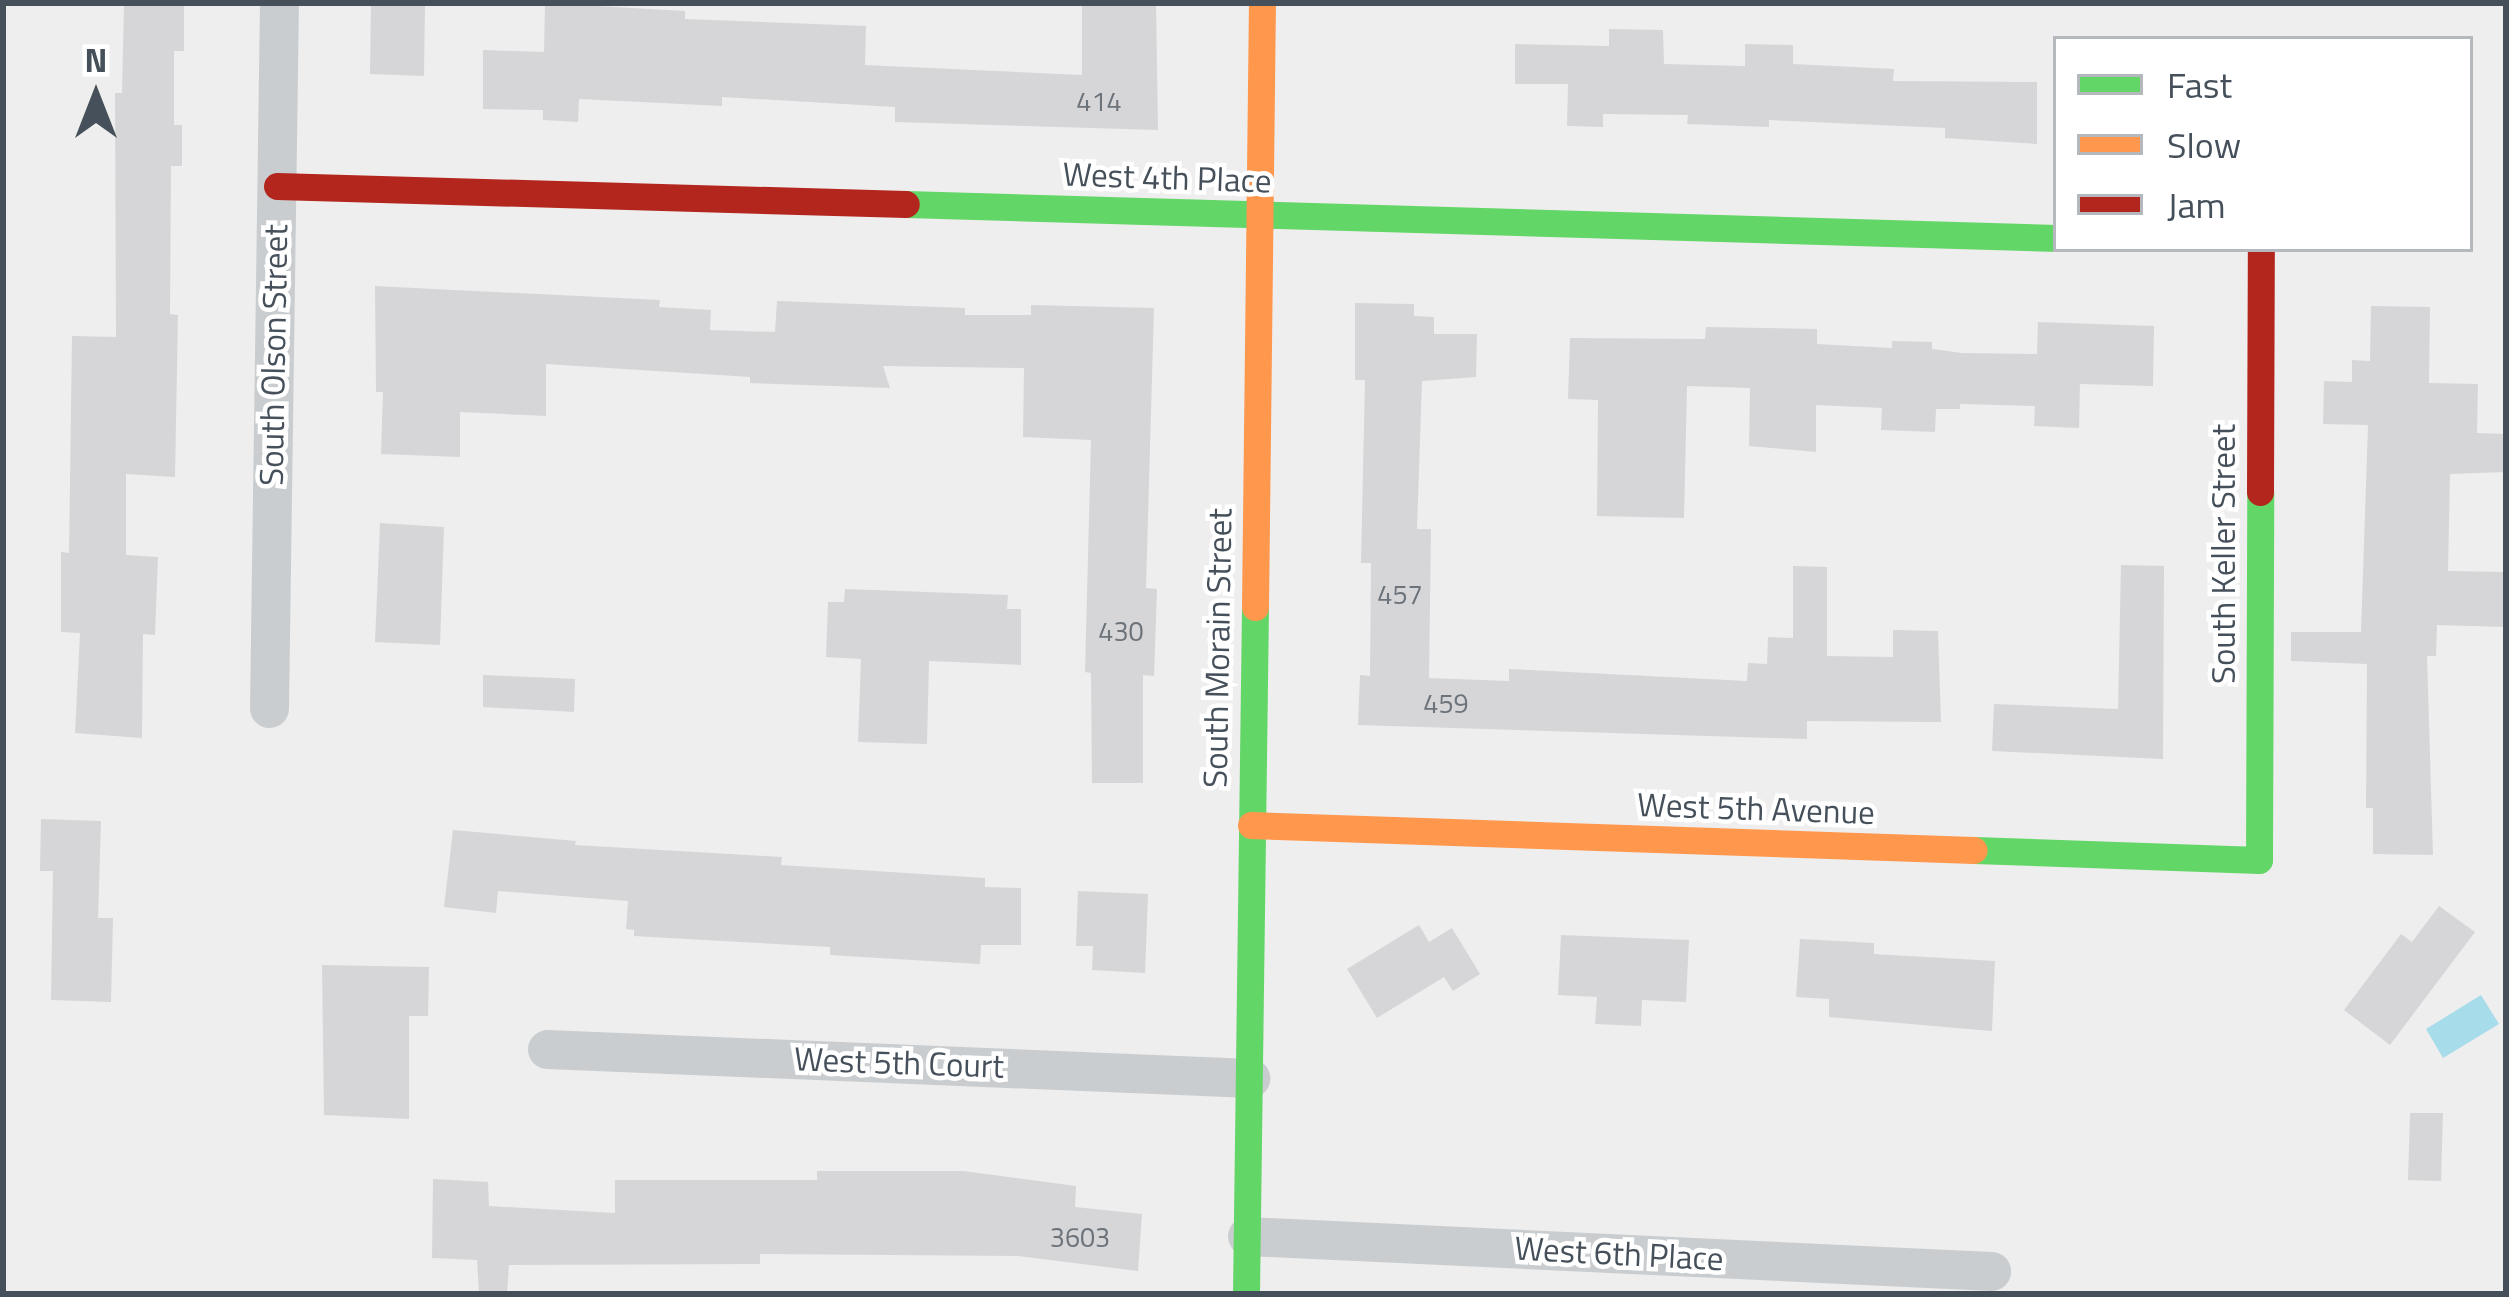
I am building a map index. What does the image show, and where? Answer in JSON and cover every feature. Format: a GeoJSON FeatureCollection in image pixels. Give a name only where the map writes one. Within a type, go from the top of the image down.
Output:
{"type":"FeatureCollection","features":[{"type":"Feature","properties":{"kind":"street","name":"South Olson Street"},"geometry":{"type":"LineString","coordinates":[[269,708],[279,3]]}},
{"type":"Feature","properties":{"kind":"street","name":"South Morain Street"},"geometry":{"type":"LineString","coordinates":[[1246,1294],[1262,3]]}},
{"type":"Feature","properties":{"kind":"street","name":"West 4th Place"},"geometry":{"type":"LineString","coordinates":[[277,186],[2053,238]]}},
{"type":"Feature","properties":{"kind":"street","name":"South Keller Street"},"geometry":{"type":"LineString","coordinates":[[2259,860],[2261,252]]}},
{"type":"Feature","properties":{"kind":"street","name":"West 5th Avenue"},"geometry":{"type":"LineString","coordinates":[[1251,825],[2259,860]]}},
{"type":"Feature","properties":{"kind":"street","name":"West 5th Court"},"geometry":{"type":"LineString","coordinates":[[548,1049],[1250,1078]]}},
{"type":"Feature","properties":{"kind":"street","name":"West 6th Place"},"geometry":{"type":"LineString","coordinates":[[1247,1236],[1823,1279],[1991,1271]]}},
{"type":"Feature","properties":{"kind":"water"},"geometry":{"type":"Polygon","coordinates":[[[2481,995],[2499,1024],[2443,1058],[2426,1029],[2481,995]]]}},
{"type":"Feature","properties":{"kind":"building"},"geometry":{"type":"Polygon","coordinates":[[[124,3],[184,3],[184,51],[174,51],[174,125],[182,125],[182,166],[171,166],[170,314],[178,315],[175,477],[126,474],[126,555],[158,557],[155,635],[143,634],[142,738],[75,733],[80,633],[61,632],[61,552],[69,553],[72,336],[116,337],[115,93],[122,93],[124,3]]]}},
{"type":"Feature","properties":{"kind":"building"},"geometry":{"type":"Polygon","coordinates":[[[371,3],[425,3],[424,76],[370,74],[371,3]]]}},
{"type":"Feature","properties":{"kind":"building"},"geometry":{"type":"Polygon","coordinates":[[[545,3],[685,11],[685,19],[866,26],[865,65],[1082,75],[1082,3],[1156,3],[1158,130],[895,122],[895,107],[722,97],[722,106],[579,99],[578,122],[543,120],[543,110],[483,109],[483,50],[544,52],[545,3]]]}},
{"type":"Feature","properties":{"kind":"building"},"geometry":{"type":"Polygon","coordinates":[[[1609,29],[1663,30],[1664,64],[1745,66],[1745,44],[1793,45],[1793,64],[1894,69],[1893,81],[2037,82],[2037,144],[1945,138],[1945,128],[1769,120],[1769,127],[1687,124],[1688,115],[1603,114],[1603,127],[1567,126],[1568,84],[1515,84],[1515,44],[1609,46],[1609,29]]]}},
{"type":"Feature","properties":{"kind":"building"},"geometry":{"type":"Polygon","coordinates":[[[375,286],[660,300],[659,307],[711,310],[710,330],[775,332],[777,301],[965,308],[965,315],[1031,315],[1031,305],[1154,308],[1146,588],[1157,589],[1154,676],[1143,675],[1143,783],[1092,783],[1091,673],[1085,672],[1091,440],[1023,437],[1024,368],[883,366],[890,388],[750,383],[750,377],[546,364],[546,416],[460,412],[460,457],[381,454],[383,392],[376,392],[375,286]]]}},
{"type":"Feature","properties":{"kind":"building"},"geometry":{"type":"Polygon","coordinates":[[[1355,303],[1414,304],[1414,316],[1434,317],[1434,334],[1477,334],[1476,377],[1422,381],[1417,529],[1431,529],[1429,678],[1509,681],[1509,669],[1747,681],[1748,663],[1767,664],[1768,637],[1793,638],[1793,566],[1827,567],[1827,656],[1893,657],[1893,630],[1938,631],[1941,722],[1807,721],[1807,739],[1358,725],[1360,675],[1370,676],[1371,563],[1361,563],[1365,380],[1355,380],[1355,303]]]}},
{"type":"Feature","properties":{"kind":"building"},"geometry":{"type":"Polygon","coordinates":[[[2371,306],[2430,307],[2429,383],[2478,384],[2477,433],[2506,434],[2506,472],[2450,474],[2448,571],[2506,572],[2506,627],[2437,625],[2436,656],[2427,656],[2433,855],[2373,854],[2373,808],[2366,808],[2367,664],[2291,661],[2291,632],[2361,632],[2368,425],[2323,424],[2324,381],[2352,382],[2352,360],[2370,361],[2371,306]]]}},
{"type":"Feature","properties":{"kind":"building"},"geometry":{"type":"Polygon","coordinates":[[[2038,322],[2154,326],[2153,386],[2080,384],[2079,428],[2034,426],[2035,406],[1960,404],[1960,409],[1936,409],[1935,432],[1881,430],[1882,408],[1816,405],[1816,452],[1749,446],[1750,388],[1687,386],[1684,518],[1597,516],[1598,400],[1568,399],[1570,338],[1705,339],[1706,327],[1817,329],[1817,344],[1892,348],[1892,341],[1932,342],[1932,349],[1962,353],[2037,354],[2038,322]]]}},
{"type":"Feature","properties":{"kind":"building"},"geometry":{"type":"Polygon","coordinates":[[[380,523],[444,527],[440,645],[375,642],[380,523]]]}},
{"type":"Feature","properties":{"kind":"building"},"geometry":{"type":"Polygon","coordinates":[[[2121,565],[2164,566],[2163,759],[1992,751],[1994,704],[2118,709],[2121,565]]]}},
{"type":"Feature","properties":{"kind":"building"},"geometry":{"type":"Polygon","coordinates":[[[845,589],[1008,595],[1007,609],[1021,609],[1021,665],[929,661],[927,744],[858,742],[861,659],[826,657],[828,602],[844,602],[845,589]]]}},
{"type":"Feature","properties":{"kind":"building"},"geometry":{"type":"Polygon","coordinates":[[[483,675],[575,679],[574,712],[483,707],[483,675]]]}},
{"type":"Feature","properties":{"kind":"building"},"geometry":{"type":"Polygon","coordinates":[[[41,819],[101,821],[98,918],[113,918],[111,1002],[51,1000],[53,871],[40,871],[41,819]]]}},
{"type":"Feature","properties":{"kind":"building"},"geometry":{"type":"Polygon","coordinates":[[[453,830],[576,841],[575,845],[782,857],[781,865],[985,878],[985,887],[1021,888],[1021,945],[981,945],[980,964],[830,955],[830,947],[634,936],[634,930],[626,929],[628,901],[498,891],[496,913],[444,907],[453,830]]]}},
{"type":"Feature","properties":{"kind":"building"},"geometry":{"type":"Polygon","coordinates":[[[1078,891],[1148,894],[1145,973],[1092,970],[1093,946],[1076,946],[1078,891]]]}},
{"type":"Feature","properties":{"kind":"building"},"geometry":{"type":"Polygon","coordinates":[[[2439,906],[2475,932],[2390,1045],[2344,1010],[2401,934],[2412,942],[2439,906]]]}},
{"type":"Feature","properties":{"kind":"building"},"geometry":{"type":"Polygon","coordinates":[[[1419,925],[1429,942],[1452,928],[1480,974],[1453,991],[1444,977],[1377,1018],[1347,969],[1419,925]]]}},
{"type":"Feature","properties":{"kind":"building"},"geometry":{"type":"Polygon","coordinates":[[[1561,935],[1689,940],[1686,1002],[1642,1000],[1641,1026],[1595,1024],[1597,997],[1558,995],[1561,935]]]}},
{"type":"Feature","properties":{"kind":"building"},"geometry":{"type":"Polygon","coordinates":[[[1800,939],[1874,943],[1874,954],[1995,961],[1992,1031],[1829,1017],[1829,999],[1796,997],[1800,939]]]}},
{"type":"Feature","properties":{"kind":"building"},"geometry":{"type":"Polygon","coordinates":[[[322,965],[429,967],[428,1016],[409,1016],[409,1119],[324,1115],[322,965]]]}},
{"type":"Feature","properties":{"kind":"building"},"geometry":{"type":"Polygon","coordinates":[[[2410,1113],[2443,1113],[2441,1181],[2408,1180],[2410,1113]]]}},
{"type":"Feature","properties":{"kind":"building"},"geometry":{"type":"Polygon","coordinates":[[[817,1171],[963,1171],[1076,1186],[1075,1207],[1142,1214],[1138,1271],[1018,1256],[760,1254],[760,1264],[509,1265],[507,1294],[479,1294],[477,1260],[432,1258],[433,1179],[488,1182],[489,1206],[615,1213],[615,1180],[817,1180],[817,1171]]]}},
{"type":"Feature","properties":{"kind":"traffic: fast"},"geometry":{"type":"LineString","coordinates":[[906,204],[2053,238]]}},
{"type":"Feature","properties":{"kind":"traffic: fast"},"geometry":{"type":"LineString","coordinates":[[1974,850],[2259,860],[2260,492]]}},
{"type":"Feature","properties":{"kind":"traffic: fast"},"geometry":{"type":"LineString","coordinates":[[1246,1294],[1255,607]]}},
{"type":"Feature","properties":{"kind":"traffic: slow"},"geometry":{"type":"LineString","coordinates":[[1255,607],[1262,3]]}},
{"type":"Feature","properties":{"kind":"traffic: slow"},"geometry":{"type":"LineString","coordinates":[[1251,825],[1974,850]]}},
{"type":"Feature","properties":{"kind":"traffic: jam"},"geometry":{"type":"LineString","coordinates":[[277,186],[906,204]]}},
{"type":"Feature","properties":{"kind":"traffic: jam"},"geometry":{"type":"LineString","coordinates":[[2260,492],[2261,252]]}}]}
